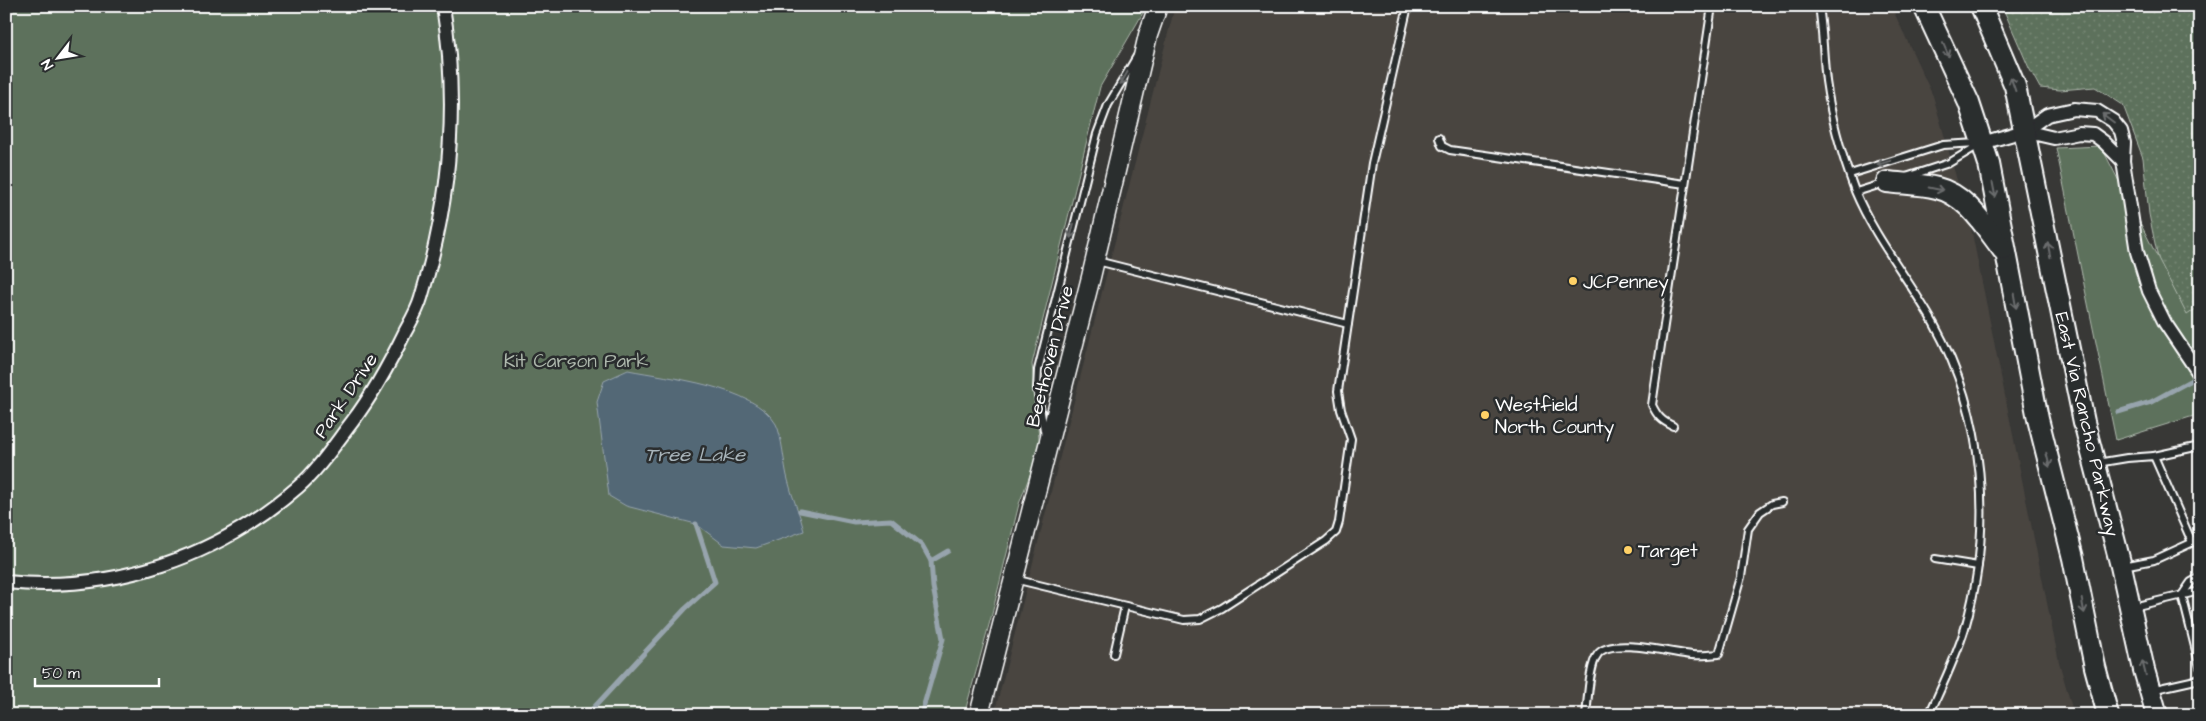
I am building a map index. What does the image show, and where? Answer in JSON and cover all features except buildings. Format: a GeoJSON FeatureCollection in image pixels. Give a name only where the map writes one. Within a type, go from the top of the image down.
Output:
{"type":"FeatureCollection","features":[{"type":"Feature","properties":{"kind":"main road","name":"Beethoven Drive"},"geometry":{"type":"LineString","coordinates":[[979,715],[1095,261],[1148,36],[1158,6]]}},
{"type":"Feature","properties":{"kind":"main road"},"geometry":{"type":"LineString","coordinates":[[1924,6],[1969,103],[1989,164],[2038,419],[2073,558],[2100,690],[2108,715]]}},
{"type":"Feature","properties":{"kind":"main road","name":"East Via Rancho Parkway"},"geometry":{"type":"LineString","coordinates":[[1981,6],[2014,86],[2084,422],[2122,566],[2130,607],[2157,715]]}},
{"type":"Feature","properties":{"kind":"main road"},"geometry":{"type":"LineString","coordinates":[[1887,182],[1937,188],[1950,193],[1974,213],[2006,254]]}},
{"type":"Feature","properties":{"kind":"street","name":"Park Drive"},"geometry":{"type":"LineString","coordinates":[[6,582],[60,584],[106,580],[168,563],[217,543],[264,514],[299,486],[364,407],[382,380],[421,299],[444,203],[452,121],[448,35],[443,6]]}},
{"type":"Feature","properties":{"kind":"street"},"geometry":{"type":"LineString","coordinates":[[1982,143],[2024,131],[2047,115],[2074,109],[2097,111],[2113,121],[2122,131],[2124,143],[2122,161],[2142,271],[2160,312],[2176,341],[2200,375]]}},
{"type":"Feature","properties":{"kind":"street"},"geometry":{"type":"LineString","coordinates":[[2024,131],[2054,138],[2079,133],[2093,134],[2104,142],[2122,161]]}},
{"type":"Feature","properties":{"kind":"lane"},"geometry":{"type":"LineString","coordinates":[[1013,579],[1184,620],[1200,619],[1222,608],[1332,537],[1336,532],[1351,439],[1341,410],[1338,391],[1372,163],[1408,6]]}},
{"type":"Feature","properties":{"kind":"lane"},"geometry":{"type":"LineString","coordinates":[[1673,426],[1663,422],[1656,415],[1652,405],[1712,6]]}},
{"type":"Feature","properties":{"kind":"lane"},"geometry":{"type":"LineString","coordinates":[[1819,6],[1824,68],[1831,111],[1856,192],[1875,231],[1934,325],[1959,381],[1972,426],[1980,469],[1982,532],[1978,566],[1965,628],[1949,671],[1929,715]]}},
{"type":"Feature","properties":{"kind":"lane"},"geometry":{"type":"LineString","coordinates":[[1047,449],[1036,389],[1040,361],[1097,134],[1108,105],[1148,36]]}},
{"type":"Feature","properties":{"kind":"lane"},"geometry":{"type":"LineString","coordinates":[[1439,138],[1442,146],[1450,150],[1685,184]]}},
{"type":"Feature","properties":{"kind":"lane"},"geometry":{"type":"LineString","coordinates":[[1850,174],[1943,144],[1982,143]]}},
{"type":"Feature","properties":{"kind":"lane"},"geometry":{"type":"LineString","coordinates":[[1856,192],[1949,163],[1982,143]]}},
{"type":"Feature","properties":{"kind":"lane"},"geometry":{"type":"LineString","coordinates":[[1095,261],[1348,324]]}},
{"type":"Feature","properties":{"kind":"lane"},"geometry":{"type":"LineString","coordinates":[[2095,463],[2154,456],[2200,446]]}},
{"type":"Feature","properties":{"kind":"lane"},"geometry":{"type":"LineString","coordinates":[[2154,456],[2192,542]]}},
{"type":"Feature","properties":{"kind":"lane"},"geometry":{"type":"LineString","coordinates":[[1586,715],[1594,662],[1598,654],[1604,649],[1620,646],[1694,656],[1719,654],[1741,577],[1748,529],[1760,512],[1772,504],[1782,502]]}},
{"type":"Feature","properties":{"kind":"lane"},"geometry":{"type":"LineString","coordinates":[[2122,566],[2154,560],[2200,539]]}},
{"type":"Feature","properties":{"kind":"lane"},"geometry":{"type":"LineString","coordinates":[[1935,559],[1978,566]]}},
{"type":"Feature","properties":{"kind":"lane"},"geometry":{"type":"LineString","coordinates":[[2200,577],[2191,582],[2182,595],[2200,666]]}},
{"type":"Feature","properties":{"kind":"lane"},"geometry":{"type":"LineString","coordinates":[[2130,607],[2200,591]]}},
{"type":"Feature","properties":{"kind":"lane"},"geometry":{"type":"LineString","coordinates":[[1114,654],[1125,606]]}},
{"type":"Feature","properties":{"kind":"lane"},"geometry":{"type":"LineString","coordinates":[[2150,691],[2200,679]]}},
{"type":"Feature","properties":{"kind":"shaded area","name":"Westfield North County"},"geometry":{"type":"Polygon","coordinates":[[[1175,6],[1891,6],[1933,96],[1972,233],[2059,662],[2074,715],[994,715],[1175,6]]]}},
{"type":"Feature","properties":{"kind":"green space","name":"Kit Carson Park"},"geometry":{"type":"Polygon","coordinates":[[[6,6],[1147,6],[1100,87],[1032,364],[1040,448],[1019,504],[992,614],[964,715],[6,715],[6,6]]]}},
{"type":"Feature","properties":{"kind":"green space"},"geometry":{"type":"Polygon","coordinates":[[[2002,6],[2200,6],[2200,337],[2174,308],[2158,258],[2149,214],[2143,158],[2123,105],[2095,87],[2060,90],[2040,88],[2029,68],[2002,6]]]}},
{"type":"Feature","properties":{"kind":"green space"},"geometry":{"type":"Polygon","coordinates":[[[2101,146],[2187,315],[2200,306],[2200,414],[2116,440],[2056,148],[2101,146]]]}},
{"type":"Feature","properties":{"kind":"water","name":"Tree Lake"},"geometry":{"type":"Polygon","coordinates":[[[628,370],[687,381],[730,392],[765,411],[778,429],[790,487],[804,531],[756,548],[724,545],[696,524],[626,506],[609,496],[597,402],[604,381],[628,370]]]}},
{"type":"Feature","properties":{"kind":"waterway"},"geometry":{"type":"LineString","coordinates":[[2118,412],[2151,402],[2199,376]]}},
{"type":"Feature","properties":{"kind":"waterway"},"geometry":{"type":"LineString","coordinates":[[800,511],[854,522],[891,520],[922,545],[931,561],[933,587],[943,639],[921,715]]}},
{"type":"Feature","properties":{"kind":"waterway"},"geometry":{"type":"LineString","coordinates":[[587,715],[685,609],[715,582],[696,524]]}},
{"type":"Feature","properties":{"kind":"waterway"},"geometry":{"type":"LineString","coordinates":[[931,561],[948,551]]}},
{"type":"Feature","properties":{"kind":"place","name":"JCPenney"},"geometry":{"type":"Point","coordinates":[1573,281]}},
{"type":"Feature","properties":{"kind":"place","name":"Westfield North County"},"geometry":{"type":"Point","coordinates":[1485,415]}},
{"type":"Feature","properties":{"kind":"place","name":"Target"},"geometry":{"type":"Point","coordinates":[1628,550]}}]}
